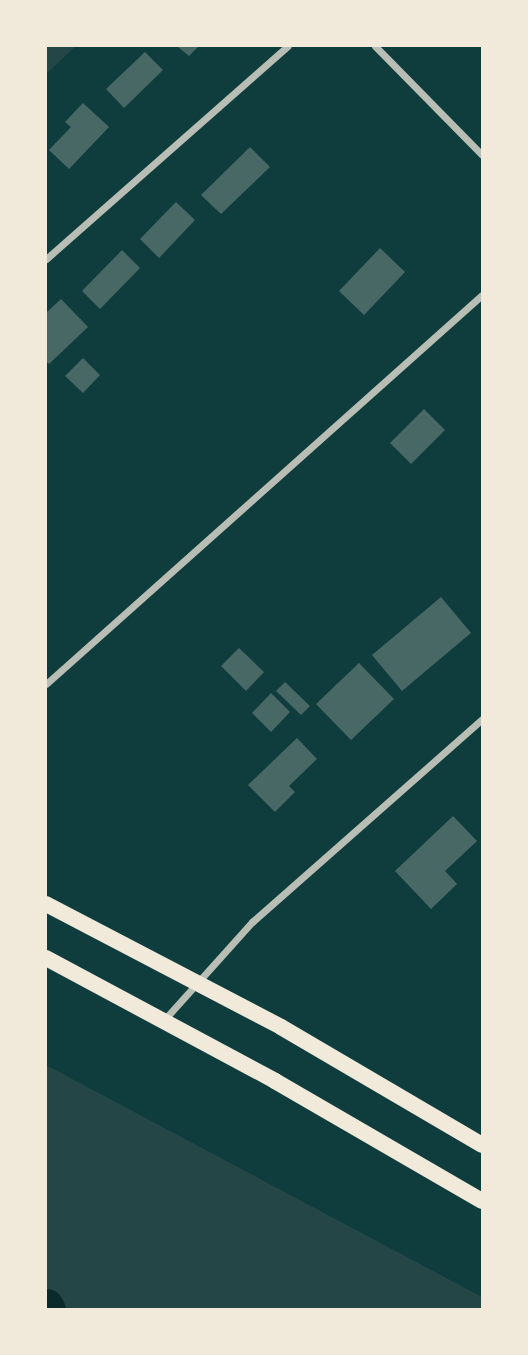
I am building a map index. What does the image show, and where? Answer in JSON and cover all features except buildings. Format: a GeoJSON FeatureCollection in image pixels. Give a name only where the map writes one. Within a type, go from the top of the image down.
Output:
{"type":"FeatureCollection","features":[{"type":"Feature","properties":{"kind":"highway"},"geometry":{"type":"LineString","coordinates":[[46,904],[281,1027],[482,1145]]}},
{"type":"Feature","properties":{"kind":"highway"},"geometry":{"type":"LineString","coordinates":[[46,958],[164,1020],[482,1201]]}},
{"type":"Feature","properties":{"kind":"street"},"geometry":{"type":"LineString","coordinates":[[46,259],[288,46]]}},
{"type":"Feature","properties":{"kind":"street"},"geometry":{"type":"LineString","coordinates":[[375,46],[482,155]]}},
{"type":"Feature","properties":{"kind":"street"},"geometry":{"type":"LineString","coordinates":[[46,684],[482,295]]}},
{"type":"Feature","properties":{"kind":"street"},"geometry":{"type":"LineString","coordinates":[[164,1020],[252,922],[482,719]]}},
{"type":"Feature","properties":{"kind":"shaded area"},"geometry":{"type":"Polygon","coordinates":[[[46,46],[76,46],[46,74],[46,46]]]}},
{"type":"Feature","properties":{"kind":"shaded area"},"geometry":{"type":"Polygon","coordinates":[[[46,1065],[482,1297],[482,1309],[46,1309],[46,1065]]]}},
{"type":"Feature","properties":{"kind":"waterway"},"geometry":{"type":"LineString","coordinates":[[46,1306],[48,1310]]}}]}
